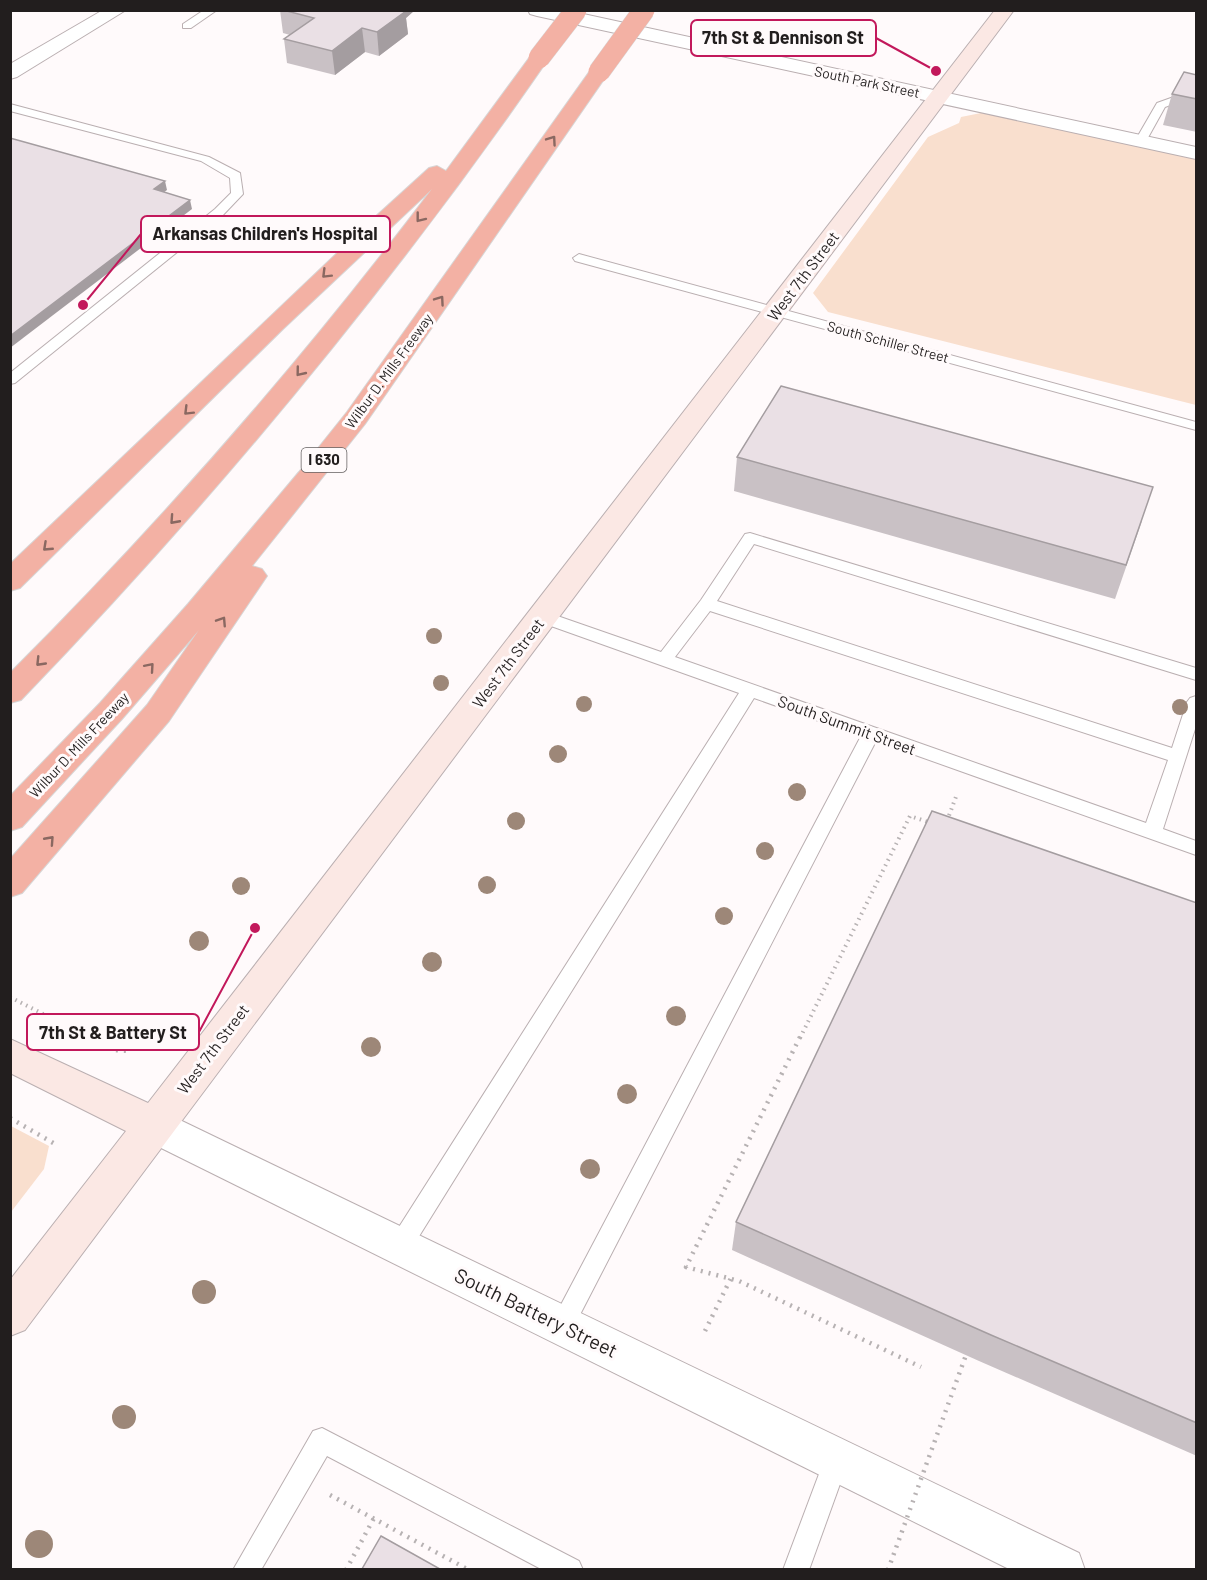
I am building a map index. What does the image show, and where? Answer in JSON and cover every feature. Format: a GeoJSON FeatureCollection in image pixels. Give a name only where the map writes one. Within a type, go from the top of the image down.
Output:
{"type":"FeatureCollection","features":[{"type":"Feature","properties":{"kind":"highway"},"geometry":{"type":"LineString","coordinates":[[10,692],[129,570],[245,439],[363,292],[494,122],[576,10]]}},
{"type":"Feature","properties":{"kind":"highway","name":"Wilbur D. Mills Freeway"},"geometry":{"type":"LineString","coordinates":[[10,818],[141,678],[309,478],[356,418],[644,10]]}},
{"type":"Feature","properties":{"kind":"highway"},"geometry":{"type":"LineString","coordinates":[[10,582],[118,480],[363,238],[494,122]]}},
{"type":"Feature","properties":{"kind":"highway"},"geometry":{"type":"LineString","coordinates":[[10,883],[158,713],[254,573],[309,478]]}},
{"type":"Feature","properties":{"kind":"street"},"geometry":{"type":"LineString","coordinates":[[10,74],[117,10]]}},
{"type":"Feature","properties":{"kind":"street","name":"South Park Street"},"geometry":{"type":"LineString","coordinates":[[537,10],[1197,153]]}},
{"type":"Feature","properties":{"kind":"street","name":"West 7th Street"},"geometry":{"type":"LineString","coordinates":[[10,1315],[1005,10]]}},
{"type":"Feature","properties":{"kind":"street","name":"South Battery Street"},"geometry":{"type":"LineString","coordinates":[[16,1058],[837,1459],[1038,1564]]}},
{"type":"Feature","properties":{"kind":"lane"},"geometry":{"type":"LineString","coordinates":[[187,26],[212,10]]}},
{"type":"Feature","properties":{"kind":"lane"},"geometry":{"type":"LineString","coordinates":[[1141,141],[1161,105],[1197,92]]}},
{"type":"Feature","properties":{"kind":"lane"},"geometry":{"type":"LineString","coordinates":[[10,107],[205,159],[236,176],[237,194],[219,212],[10,380]]}},
{"type":"Feature","properties":{"kind":"lane","name":"South Schiller Street"},"geometry":{"type":"LineString","coordinates":[[579,258],[1197,426]]}},
{"type":"Feature","properties":{"kind":"lane"},"geometry":{"type":"LineString","coordinates":[[664,660],[707,604],[750,538],[1197,674]]}},
{"type":"Feature","properties":{"kind":"lane"},"geometry":{"type":"LineString","coordinates":[[707,604],[1178,757]]}},
{"type":"Feature","properties":{"kind":"lane","name":"South Summit Street"},"geometry":{"type":"LineString","coordinates":[[543,617],[1197,848]]}},
{"type":"Feature","properties":{"kind":"lane"},"geometry":{"type":"LineString","coordinates":[[400,1246],[750,690]]}},
{"type":"Feature","properties":{"kind":"lane"},"geometry":{"type":"LineString","coordinates":[[1152,833],[1197,702]]}},
{"type":"Feature","properties":{"kind":"lane"},"geometry":{"type":"LineString","coordinates":[[562,1326],[871,734]]}},
{"type":"Feature","properties":{"kind":"lane"},"geometry":{"type":"LineString","coordinates":[[246,1569],[322,1440],[570,1569]]}},
{"type":"Feature","properties":{"kind":"lane"},"geometry":{"type":"LineString","coordinates":[[796,1569],[837,1459]]}},
{"type":"Feature","properties":{"kind":"path"},"geometry":{"type":"LineString","coordinates":[[945,828],[958,790]]}},
{"type":"Feature","properties":{"kind":"path"},"geometry":{"type":"LineString","coordinates":[[921,1367],[731,1278],[686,1267],[910,816],[936,825]]}},
{"type":"Feature","properties":{"kind":"path"},"geometry":{"type":"LineString","coordinates":[[10,997],[57,1019],[113,1050],[130,1051]]}},
{"type":"Feature","properties":{"kind":"path"},"geometry":{"type":"LineString","coordinates":[[10,1118],[55,1144]]}},
{"type":"Feature","properties":{"kind":"path"},"geometry":{"type":"LineString","coordinates":[[705,1331],[731,1278]]}},
{"type":"Feature","properties":{"kind":"path"},"geometry":{"type":"LineString","coordinates":[[888,1569],[966,1355]]}},
{"type":"Feature","properties":{"kind":"path"},"geometry":{"type":"LineString","coordinates":[[330,1495],[470,1569]]}},
{"type":"Feature","properties":{"kind":"path"},"geometry":{"type":"LineString","coordinates":[[346,1569],[375,1518]]}},
{"type":"Feature","properties":{"kind":"shaded area"},"geometry":{"type":"Polygon","coordinates":[[[986,112],[1196,157],[1196,405],[828,312],[813,293],[928,137],[959,123],[961,117],[986,112]]]}},
{"type":"Feature","properties":{"kind":"shaded area"},"geometry":{"type":"Polygon","coordinates":[[[11,1126],[49,1146],[44,1169],[11,1212],[11,1126]]]}},
{"type":"Feature","properties":{"kind":"building"},"geometry":{"type":"Polygon","coordinates":[[[283,10],[406,11],[377,32],[362,28],[332,51],[284,39],[314,18],[283,10]]]}},
{"type":"Feature","properties":{"kind":"building"},"geometry":{"type":"Polygon","coordinates":[[[1184,72],[1197,75],[1197,99],[1172,94],[1184,72]]]}},
{"type":"Feature","properties":{"kind":"building"},"geometry":{"type":"Polygon","coordinates":[[[10,138],[165,181],[154,189],[190,200],[10,336],[10,138]]]}},
{"type":"Feature","properties":{"kind":"building"},"geometry":{"type":"Polygon","coordinates":[[[781,386],[1153,487],[1126,565],[737,457],[781,386]]]}},
{"type":"Feature","properties":{"kind":"building"},"geometry":{"type":"Polygon","coordinates":[[[932,811],[1197,903],[1197,1423],[736,1222],[932,811]]]}},
{"type":"Feature","properties":{"kind":"building"},"geometry":{"type":"Polygon","coordinates":[[[381,1536],[440,1569],[362,1569],[381,1536]]]}},
{"type":"Feature","properties":{"kind":"place","name":"7th St & Dennison St"},"geometry":{"type":"Point","coordinates":[936,71]}},
{"type":"Feature","properties":{"kind":"place","name":"Arkansas Children's Hospital"},"geometry":{"type":"Point","coordinates":[83,305]}},
{"type":"Feature","properties":{"kind":"place","name":"7th St & Battery St"},"geometry":{"type":"Point","coordinates":[255,928]}}]}
